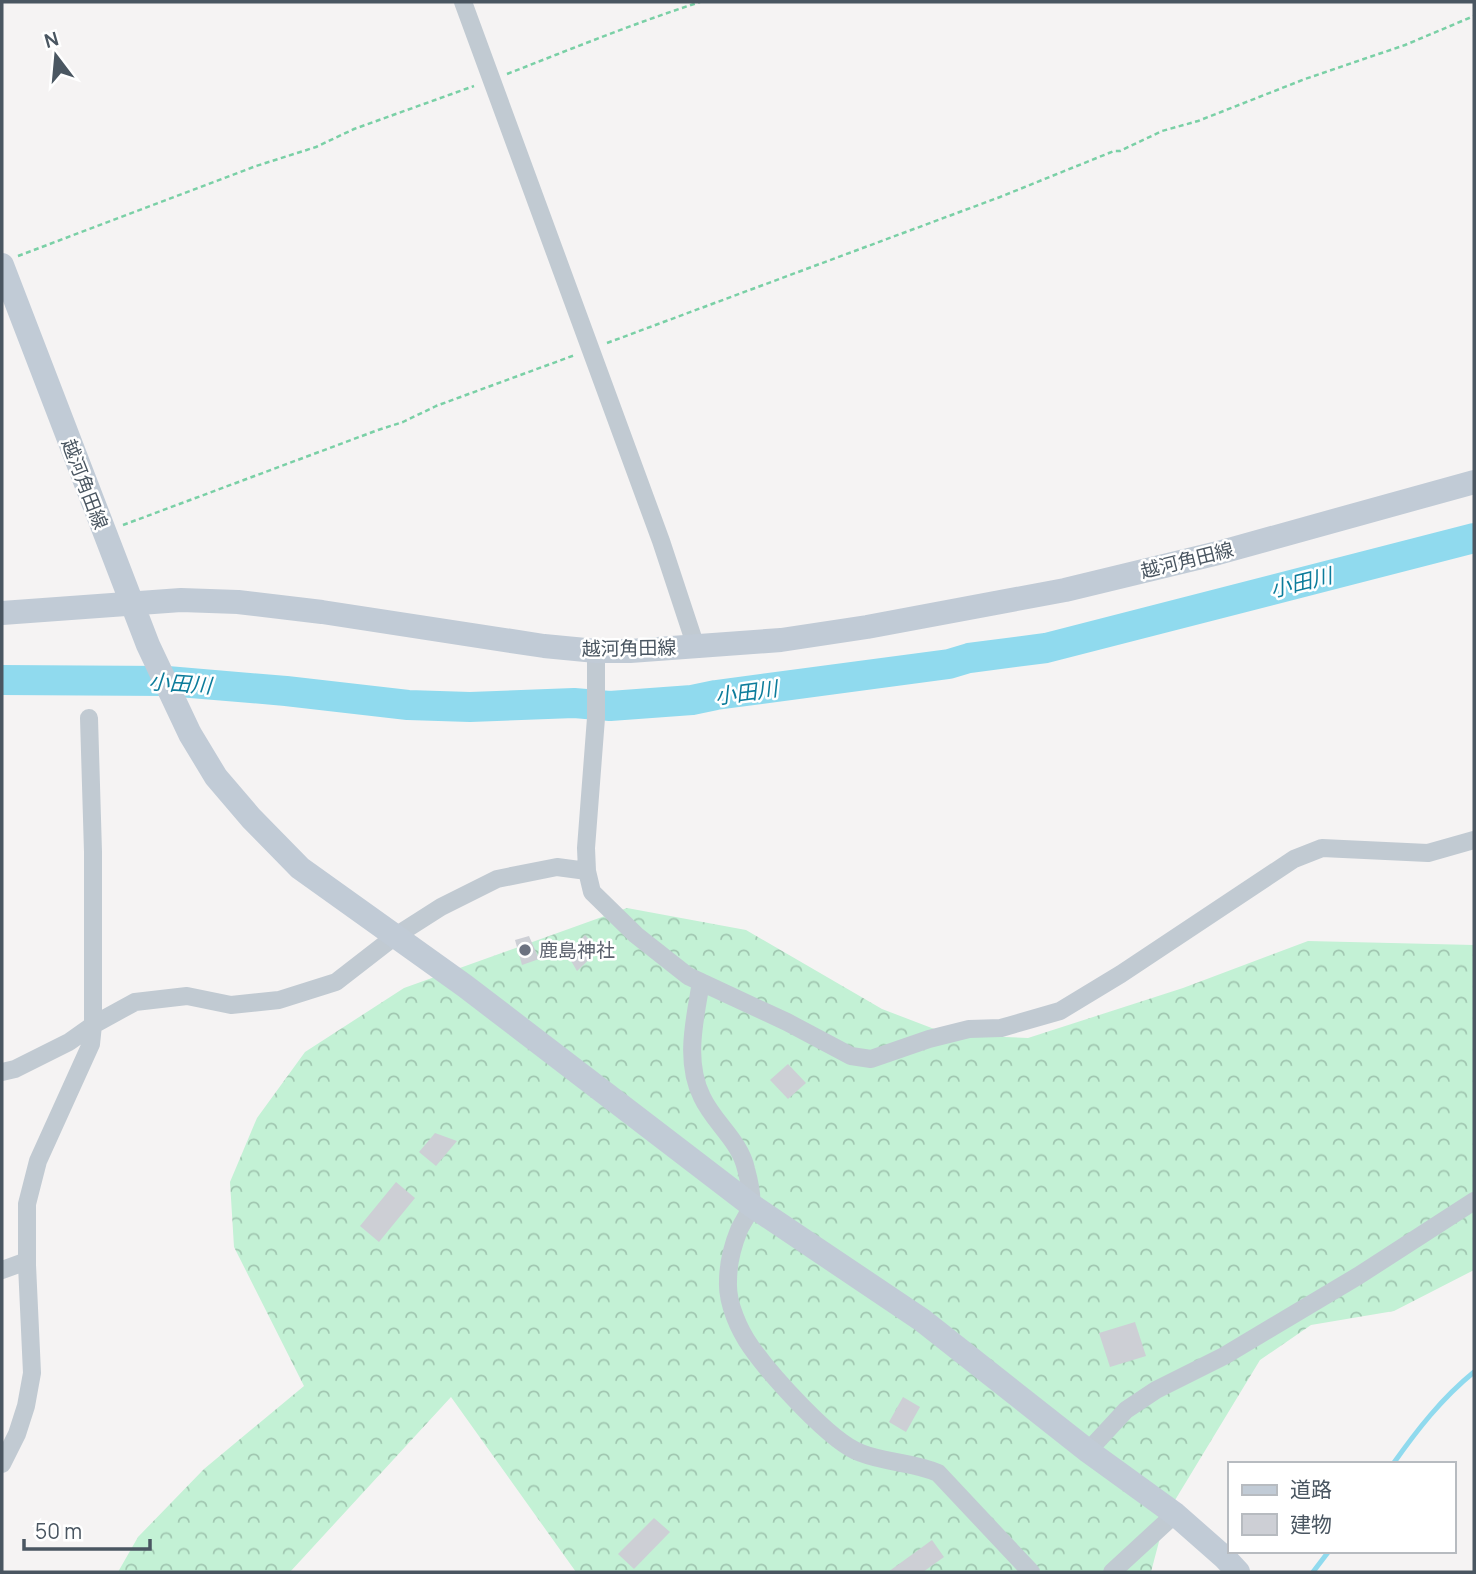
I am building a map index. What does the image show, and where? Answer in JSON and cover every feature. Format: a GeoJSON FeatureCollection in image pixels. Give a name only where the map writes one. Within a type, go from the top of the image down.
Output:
{"type":"FeatureCollection","features":[{"type":"Feature","properties":{"kind":"main road","name":"越河角田線"},"geometry":{"type":"LineString","coordinates":[[8,262],[103,532],[132,605],[180,600],[238,602],[596,651],[781,640],[867,627],[1065,590],[1217,553],[1474,482]]}},
{"type":"Feature","properties":{"kind":"main road"},"geometry":{"type":"LineString","coordinates":[[2,613],[132,605],[190,734],[216,777],[259,827],[300,867],[465,986],[751,1205],[922,1320],[1088,1451],[1175,1514],[1238,1572]]}},
{"type":"Feature","properties":{"kind":"street"},"geometry":{"type":"LineString","coordinates":[[463,2],[661,541],[696,647]]}},
{"type":"Feature","properties":{"kind":"street"},"geometry":{"type":"LineString","coordinates":[[596,651],[596,718],[586,848],[587,871],[592,892],[636,935],[688,975],[776,1016],[851,1056],[871,1059],[942,1035],[969,1029],[1001,1028],[1060,1011],[1121,974],[1294,859],[1322,848],[1428,853],[1474,840]]}},
{"type":"Feature","properties":{"kind":"street"},"geometry":{"type":"LineString","coordinates":[[2,1464],[17,1434],[32,1373],[27,1204],[37,1161],[91,1044],[93,852],[89,718]]}},
{"type":"Feature","properties":{"kind":"street"},"geometry":{"type":"LineString","coordinates":[[2,1072],[15,1069],[69,1042],[135,1002],[187,996],[231,1004],[279,1000],[336,982],[394,937],[441,907],[497,879],[557,867],[587,871]]}},
{"type":"Feature","properties":{"kind":"street"},"geometry":{"type":"LineString","coordinates":[[701,982],[692,1041],[694,1072],[702,1097],[734,1142],[746,1165],[751,1205],[732,1249],[727,1284],[733,1311],[750,1345],[775,1377],[837,1440],[861,1453],[923,1467],[938,1474],[1031,1572]]}},
{"type":"Feature","properties":{"kind":"street"},"geometry":{"type":"LineString","coordinates":[[1088,1451],[1126,1410],[1156,1390],[1224,1356],[1358,1276],[1474,1201]]}},
{"type":"Feature","properties":{"kind":"street"},"geometry":{"type":"LineString","coordinates":[[2,1270],[27,1261]]}},
{"type":"Feature","properties":{"kind":"street"},"geometry":{"type":"LineString","coordinates":[[1112,1572],[1175,1514]]}},
{"type":"Feature","properties":{"kind":"path"},"geometry":{"type":"LineString","coordinates":[[8,262],[256,166],[316,147],[354,130],[584,46],[645,20],[700,2]]}},
{"type":"Feature","properties":{"kind":"path"},"geometry":{"type":"LineString","coordinates":[[103,532],[1000,197],[1114,151],[1120,151],[1162,131],[1198,121],[1305,79],[1405,45],[1474,16]]}},
{"type":"Feature","properties":{"kind":"green space"},"geometry":{"type":"Polygon","coordinates":[[[627,908],[746,930],[882,1009],[950,1035],[1028,1038],[1183,988],[1308,941],[1474,945],[1474,1270],[1394,1311],[1311,1325],[1260,1360],[1166,1515],[1151,1572],[576,1572],[451,1397],[290,1572],[118,1572],[138,1537],[204,1469],[304,1386],[234,1247],[230,1182],[257,1118],[305,1052],[404,988],[627,908]]]}},
{"type":"Feature","properties":{"kind":"building"},"geometry":{"type":"Polygon","coordinates":[[[585,935],[599,950],[577,971],[567,954],[585,935]]]}},
{"type":"Feature","properties":{"kind":"building"},"geometry":{"type":"Polygon","coordinates":[[[529,936],[539,959],[522,965],[515,940],[529,936]]]}},
{"type":"Feature","properties":{"kind":"building"},"geometry":{"type":"Polygon","coordinates":[[[788,1064],[806,1083],[788,1099],[770,1080],[788,1064]]]}},
{"type":"Feature","properties":{"kind":"building"},"geometry":{"type":"Polygon","coordinates":[[[435,1133],[457,1141],[436,1166],[419,1152],[435,1133]]]}},
{"type":"Feature","properties":{"kind":"building"},"geometry":{"type":"Polygon","coordinates":[[[396,1182],[415,1198],[379,1242],[360,1226],[396,1182]]]}},
{"type":"Feature","properties":{"kind":"building"},"geometry":{"type":"Polygon","coordinates":[[[1135,1322],[1146,1356],[1110,1367],[1099,1333],[1135,1322]]]}},
{"type":"Feature","properties":{"kind":"building"},"geometry":{"type":"Polygon","coordinates":[[[903,1397],[920,1407],[906,1432],[889,1422],[903,1397]]]}},
{"type":"Feature","properties":{"kind":"building"},"geometry":{"type":"Polygon","coordinates":[[[654,1518],[670,1532],[634,1569],[618,1554],[654,1518]]]}},
{"type":"Feature","properties":{"kind":"building"},"geometry":{"type":"Polygon","coordinates":[[[932,1540],[944,1557],[923,1572],[888,1572],[932,1540]]]}},
{"type":"Feature","properties":{"kind":"waterway","name":"小田川"},"geometry":{"type":"LineString","coordinates":[[2,680],[167,681],[408,705],[470,707],[574,703],[610,706],[692,700],[1046,648],[1474,538]]}},
{"type":"Feature","properties":{"kind":"waterway"},"geometry":{"type":"LineString","coordinates":[[1394,1462],[1430,1415],[1474,1372]]}},
{"type":"Feature","properties":{"kind":"waterway"},"geometry":{"type":"LineString","coordinates":[[1313,1572],[1327,1553]]}},
{"type":"Feature","properties":{"kind":"place","name":"鹿島神社"},"geometry":{"type":"Point","coordinates":[525,950]}}]}
